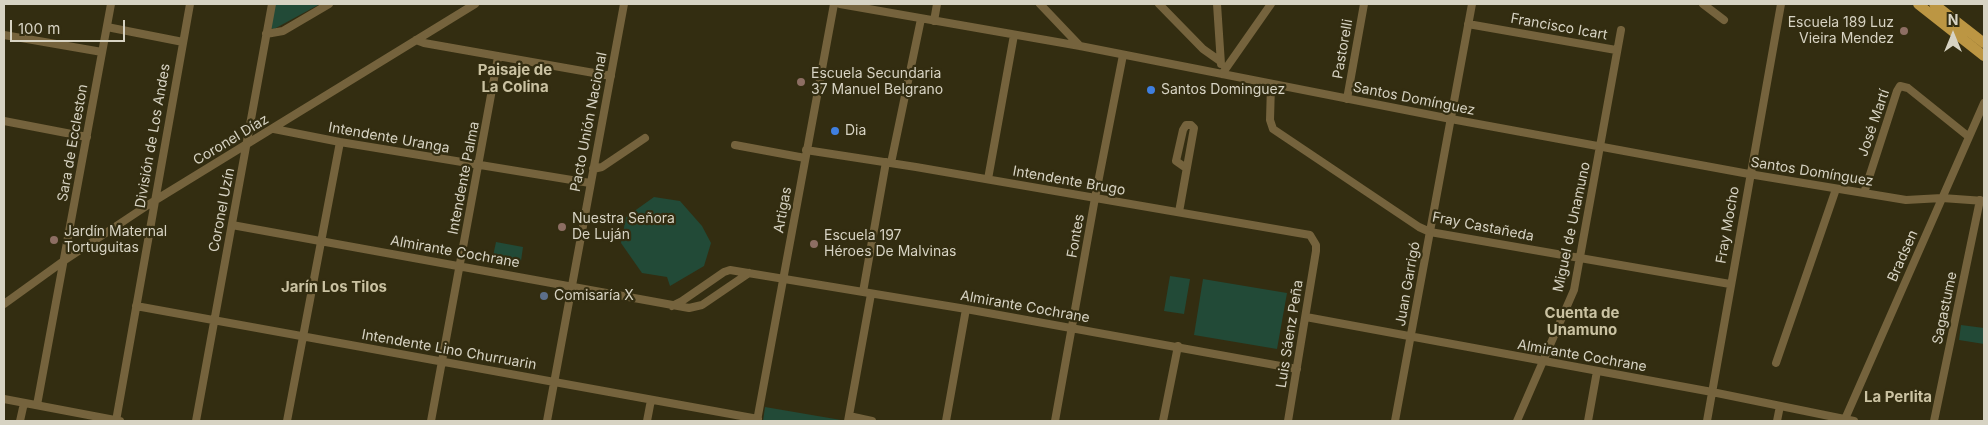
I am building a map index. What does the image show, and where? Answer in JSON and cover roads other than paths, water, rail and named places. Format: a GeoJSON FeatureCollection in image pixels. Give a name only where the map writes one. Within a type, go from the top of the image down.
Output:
{"type":"FeatureCollection","features":[{"type":"Feature","properties":{"kind":"main road"},"geometry":{"type":"LineString","coordinates":[[1918,4],[1984,56]]}},
{"type":"Feature","properties":{"kind":"main road"},"geometry":{"type":"LineString","coordinates":[[1934,4],[1984,44]]}},
{"type":"Feature","properties":{"kind":"street","name":"Sara de Eccleston"},"geometry":{"type":"LineString","coordinates":[[37,405],[111,4]]}},
{"type":"Feature","properties":{"kind":"street","name":"División de Los Andes"},"geometry":{"type":"LineString","coordinates":[[118,421],[154,201],[190,4]]}},
{"type":"Feature","properties":{"kind":"street","name":"Coronel Uzín"},"geometry":{"type":"LineString","coordinates":[[196,421],[272,4]]}},
{"type":"Feature","properties":{"kind":"street"},"geometry":{"type":"LineString","coordinates":[[266,34],[283,31],[329,4]]}},
{"type":"Feature","properties":{"kind":"street","name":"Coronel Díaz"},"geometry":{"type":"LineString","coordinates":[[4,304],[65,260],[154,201],[475,4]]}},
{"type":"Feature","properties":{"kind":"street","name":"Pacto Unión Nacional"},"geometry":{"type":"LineString","coordinates":[[547,421],[624,4]]}},
{"type":"Feature","properties":{"kind":"street","name":"Artigas"},"geometry":{"type":"LineString","coordinates":[[758,420],[834,4]]}},
{"type":"Feature","properties":{"kind":"street","name":"Santos Domínguez"},"geometry":{"type":"LineString","coordinates":[[840,4],[1080,46],[1601,148],[1749,174],[1836,189],[1917,200],[1942,198],[1982,201]]}},
{"type":"Feature","properties":{"kind":"street"},"geometry":{"type":"LineString","coordinates":[[934,21],[937,4]]}},
{"type":"Feature","properties":{"kind":"street"},"geometry":{"type":"LineString","coordinates":[[1040,4],[1080,46]]}},
{"type":"Feature","properties":{"kind":"street"},"geometry":{"type":"LineString","coordinates":[[1159,4],[1202,49],[1220,61]]}},
{"type":"Feature","properties":{"kind":"street"},"geometry":{"type":"LineString","coordinates":[[1217,4],[1222,74]]}},
{"type":"Feature","properties":{"kind":"street"},"geometry":{"type":"LineString","coordinates":[[1222,74],[1271,4]]}},
{"type":"Feature","properties":{"kind":"street","name":"Pastorelli"},"geometry":{"type":"LineString","coordinates":[[1347,99],[1364,4]]}},
{"type":"Feature","properties":{"kind":"street","name":"Juan Garrigó"},"geometry":{"type":"LineString","coordinates":[[1395,421],[1472,4]]}},
{"type":"Feature","properties":{"kind":"street"},"geometry":{"type":"LineString","coordinates":[[1703,4],[1724,20]]}},
{"type":"Feature","properties":{"kind":"street","name":"Fray Mocho"},"geometry":{"type":"LineString","coordinates":[[1707,421],[1749,174],[1781,4]]}},
{"type":"Feature","properties":{"kind":"street"},"geometry":{"type":"LineString","coordinates":[[872,421],[848,419],[888,163],[921,19]]}},
{"type":"Feature","properties":{"kind":"street","name":"Francisco Icart"},"geometry":{"type":"LineString","coordinates":[[1468,24],[1616,50]]}},
{"type":"Feature","properties":{"kind":"street"},"geometry":{"type":"LineString","coordinates":[[106,27],[183,42]]}},
{"type":"Feature","properties":{"kind":"street","name":"Miguel de Unamuno"},"geometry":{"type":"LineString","coordinates":[[1517,421],[1574,290],[1621,30]]}},
{"type":"Feature","properties":{"kind":"street"},"geometry":{"type":"LineString","coordinates":[[4,35],[102,52]]}},
{"type":"Feature","properties":{"kind":"street"},"geometry":{"type":"LineString","coordinates":[[988,179],[1014,35]]}},
{"type":"Feature","properties":{"kind":"street"},"geometry":{"type":"LineString","coordinates":[[416,40],[498,57],[611,76]]}},
{"type":"Feature","properties":{"kind":"street","name":"Fontes"},"geometry":{"type":"LineString","coordinates":[[1055,421],[1123,55]]}},
{"type":"Feature","properties":{"kind":"street","name":"Intendente Palma"},"geometry":{"type":"LineString","coordinates":[[431,421],[480,165],[498,57]]}},
{"type":"Feature","properties":{"kind":"street","name":"Fray Castañeda"},"geometry":{"type":"LineString","coordinates":[[1271,84],[1270,120],[1273,128],[1419,227],[1430,232],[1730,284]]}},
{"type":"Feature","properties":{"kind":"street","name":"José Martí"},"geometry":{"type":"LineString","coordinates":[[1864,193],[1900,86],[1908,88],[1969,137]]}},
{"type":"Feature","properties":{"kind":"street","name":"Bradsen"},"geometry":{"type":"LineString","coordinates":[[1845,419],[1984,103]]}},
{"type":"Feature","properties":{"kind":"street"},"geometry":{"type":"LineString","coordinates":[[4,121],[87,137]]}},
{"type":"Feature","properties":{"kind":"street"},"geometry":{"type":"LineString","coordinates":[[1180,212],[1194,128],[1191,125],[1186,125],[1183,130],[1176,161],[1186,168]]}},
{"type":"Feature","properties":{"kind":"street","name":"Intendente Uranga"},"geometry":{"type":"LineString","coordinates":[[274,129],[340,142],[590,183]]}},
{"type":"Feature","properties":{"kind":"street"},"geometry":{"type":"LineString","coordinates":[[593,169],[602,167],[645,138]]}},
{"type":"Feature","properties":{"kind":"street"},"geometry":{"type":"LineString","coordinates":[[287,421],[340,142]]}},
{"type":"Feature","properties":{"kind":"street","name":"Intendente Brugo"},"geometry":{"type":"LineString","coordinates":[[734,145],[888,163],[1310,235],[1316,245],[1316,251]]}},
{"type":"Feature","properties":{"kind":"street"},"geometry":{"type":"LineString","coordinates":[[1776,363],[1836,189]]}},
{"type":"Feature","properties":{"kind":"street","name":"Sagastume"},"geometry":{"type":"LineString","coordinates":[[1934,421],[1982,201]]}},
{"type":"Feature","properties":{"kind":"street","name":"Almirante Cochrane"},"geometry":{"type":"LineString","coordinates":[[232,225],[690,308],[702,305],[749,273]]}},
{"type":"Feature","properties":{"kind":"street","name":"Luis Sáenz Peña"},"geometry":{"type":"LineString","coordinates":[[1288,421],[1316,251]]}},
{"type":"Feature","properties":{"kind":"street","name":"Almirante Cochrane"},"geometry":{"type":"LineString","coordinates":[[672,306],[682,302],[724,272],[730,270],[1178,346],[1297,369]]}},
{"type":"Feature","properties":{"kind":"street","name":"Intendente Lino Churruarin"},"geometry":{"type":"LineString","coordinates":[[136,306],[758,420]]}},
{"type":"Feature","properties":{"kind":"street"},"geometry":{"type":"LineString","coordinates":[[946,421],[966,309]]}},
{"type":"Feature","properties":{"kind":"street","name":"Almirante Cochrane"},"geometry":{"type":"LineString","coordinates":[[1306,317],[1410,338],[1712,392],[1854,421]]}},
{"type":"Feature","properties":{"kind":"street"},"geometry":{"type":"LineString","coordinates":[[1163,421],[1178,346]]}},
{"type":"Feature","properties":{"kind":"street"},"geometry":{"type":"LineString","coordinates":[[1588,421],[1597,371]]}},
{"type":"Feature","properties":{"kind":"street"},"geometry":{"type":"LineString","coordinates":[[4,399],[118,421]]}},
{"type":"Feature","properties":{"kind":"street"},"geometry":{"type":"LineString","coordinates":[[647,421],[651,400]]}},
{"type":"Feature","properties":{"kind":"street"},"geometry":{"type":"LineString","coordinates":[[20,421],[24,403]]}},
{"type":"Feature","properties":{"kind":"street"},"geometry":{"type":"LineString","coordinates":[[1777,421],[1780,406]]}},
{"type":"Feature","properties":{"kind":"place","name":"Escuela 189 Luz Vieira Mendez"},"geometry":{"type":"Point","coordinates":[1904,31]}},
{"type":"Feature","properties":{"kind":"place","name":"Escuela Secundaria 37 Manuel Belgrano"},"geometry":{"type":"Point","coordinates":[801,82]}},
{"type":"Feature","properties":{"kind":"place","name":"Santos Dominguez"},"geometry":{"type":"Point","coordinates":[1151,90]}},
{"type":"Feature","properties":{"kind":"place","name":"Dia"},"geometry":{"type":"Point","coordinates":[835,131]}},
{"type":"Feature","properties":{"kind":"place","name":"Nuestra Señora De Luján"},"geometry":{"type":"Point","coordinates":[562,227]}},
{"type":"Feature","properties":{"kind":"place","name":"Jardín Maternal Tortuguitas"},"geometry":{"type":"Point","coordinates":[54,240]}},
{"type":"Feature","properties":{"kind":"place","name":"Escuela 197 Héroes De Malvinas"},"geometry":{"type":"Point","coordinates":[814,244]}},
{"type":"Feature","properties":{"kind":"place","name":"Comisaría X"},"geometry":{"type":"Point","coordinates":[544,296]}},
{"type":"Feature","properties":{"kind":"district","name":"Paisaje de La Colina"},"geometry":{"type":"Point","coordinates":[515,78]}},
{"type":"Feature","properties":{"kind":"district","name":"Jarín Los Tilos"},"geometry":{"type":"Point","coordinates":[334,287]}},
{"type":"Feature","properties":{"kind":"district","name":"Cuenta de Unamuno"},"geometry":{"type":"Point","coordinates":[1582,322]}},
{"type":"Feature","properties":{"kind":"district","name":"La Perlita"},"geometry":{"type":"Point","coordinates":[1898,397]}}]}
